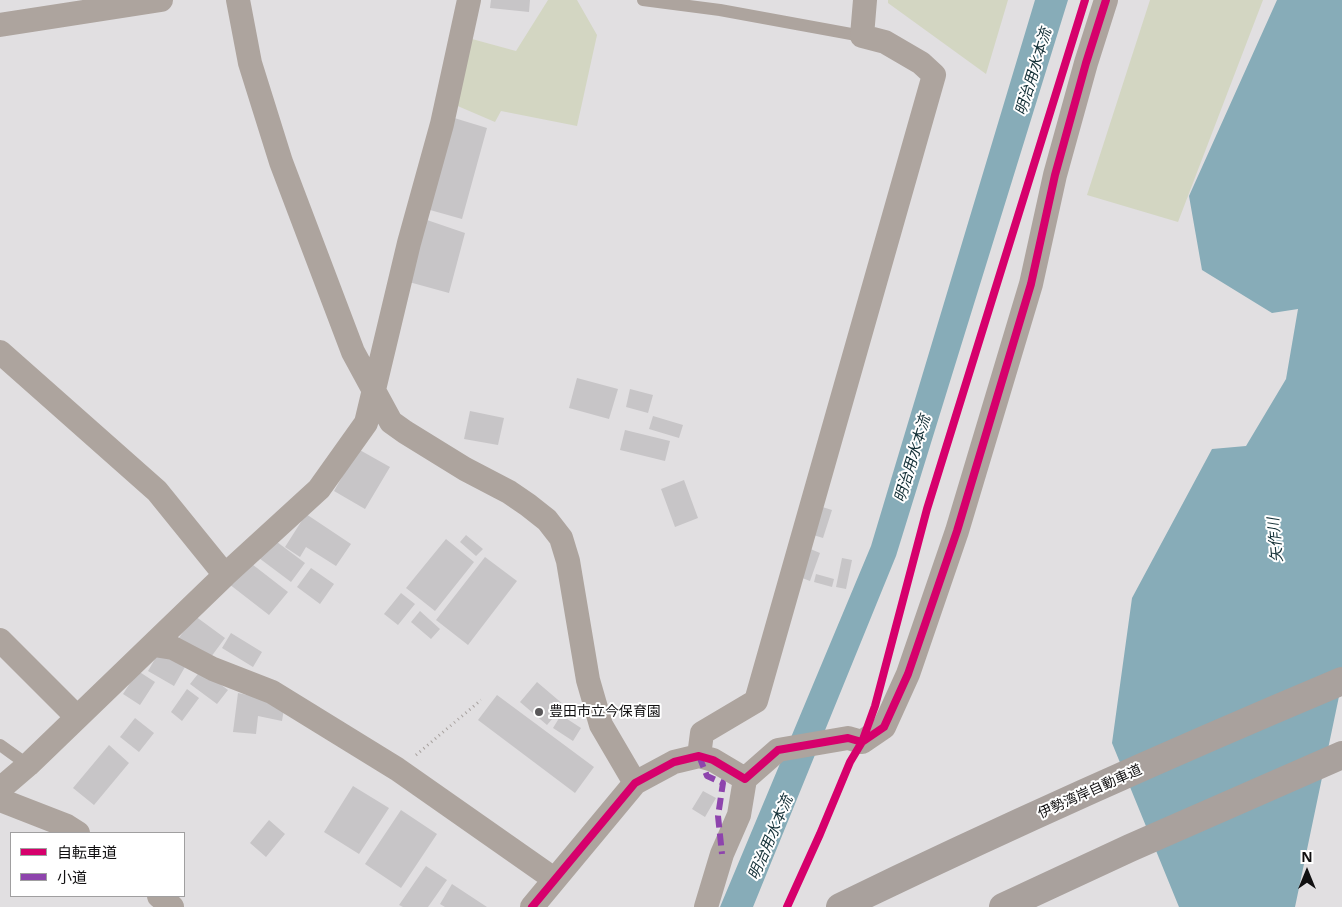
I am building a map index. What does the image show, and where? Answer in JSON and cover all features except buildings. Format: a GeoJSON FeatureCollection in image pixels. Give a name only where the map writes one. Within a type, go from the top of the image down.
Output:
{"type":"FeatureCollection","features":[{"type":"Feature","properties":{"kind":"highway","name":"伊勢湾岸自動車道"},"geometry":{"type":"LineString","coordinates":[[840,907],[924,866],[1342,681]]}},
{"type":"Feature","properties":{"kind":"highway"},"geometry":{"type":"LineString","coordinates":[[1002,907],[1130,848],[1342,755]]}},
{"type":"Feature","properties":{"kind":"street"},"geometry":{"type":"LineString","coordinates":[[0,25],[161,0]]}},
{"type":"Feature","properties":{"kind":"street"},"geometry":{"type":"LineString","coordinates":[[238,0],[250,63],[281,162],[353,352],[391,422],[465,469],[528,504],[547,520],[561,538],[568,561],[588,680],[601,725],[635,783]]}},
{"type":"Feature","properties":{"kind":"street"},"geometry":{"type":"LineString","coordinates":[[0,789],[28,765],[225,575],[319,489],[366,423],[409,243],[442,124],[469,0]]}},
{"type":"Feature","properties":{"kind":"street"},"geometry":{"type":"LineString","coordinates":[[699,756],[702,733],[756,701],[934,76],[921,63],[885,42],[862,36],[865,0]]}},
{"type":"Feature","properties":{"kind":"street"},"geometry":{"type":"LineString","coordinates":[[706,907],[722,854],[739,815],[745,779],[778,750],[848,738],[862,742],[884,727],[908,674],[956,531],[1031,284],[1055,175],[1086,63],[1106,0]]}},
{"type":"Feature","properties":{"kind":"street"},"geometry":{"type":"LineString","coordinates":[[0,352],[157,491],[225,575]]}},
{"type":"Feature","properties":{"kind":"street"},"geometry":{"type":"LineString","coordinates":[[0,640],[77,717]]}},
{"type":"Feature","properties":{"kind":"street"},"geometry":{"type":"LineString","coordinates":[[154,645],[173,648],[213,669],[272,692],[397,769],[554,879]]}},
{"type":"Feature","properties":{"kind":"street"},"geometry":{"type":"LineString","coordinates":[[532,907],[635,783],[674,762],[699,756],[712,760],[745,779]]}},
{"type":"Feature","properties":{"kind":"street"},"geometry":{"type":"LineString","coordinates":[[0,800],[67,826],[76,832]]}},
{"type":"Feature","properties":{"kind":"street"},"geometry":{"type":"LineString","coordinates":[[160,897],[172,907]]}},
{"type":"Feature","properties":{"kind":"lane"},"geometry":{"type":"LineString","coordinates":[[643,0],[720,10],[862,36]]}},
{"type":"Feature","properties":{"kind":"lane"},"geometry":{"type":"LineString","coordinates":[[0,745],[28,765]]}},
{"type":"Feature","properties":{"kind":"path"},"geometry":{"type":"LineString","coordinates":[[397,769],[481,700]]}},
{"type":"Feature","properties":{"kind":"green space"},"geometry":{"type":"Polygon","coordinates":[[[548,0],[577,0],[597,35],[577,126],[501,111],[495,122],[453,104],[472,39],[516,51],[548,0]]]}},
{"type":"Feature","properties":{"kind":"green space"},"geometry":{"type":"Polygon","coordinates":[[[888,0],[1008,0],[986,74],[888,3],[888,0]]]}},
{"type":"Feature","properties":{"kind":"green space"},"geometry":{"type":"Polygon","coordinates":[[[1150,0],[1263,0],[1178,222],[1087,195],[1150,0]]]}},
{"type":"Feature","properties":{"kind":"water","name":"明治用水本流"},"geometry":{"type":"Polygon","coordinates":[[[1035,0],[1068,0],[896,556],[753,907],[720,907],[871,546],[1035,0]]]}},
{"type":"Feature","properties":{"kind":"water","name":"矢作川"},"geometry":{"type":"Polygon","coordinates":[[[1277,0],[1342,0],[1342,682],[1295,907],[1179,907],[1112,743],[1132,598],[1212,449],[1246,446],[1286,379],[1298,309],[1272,313],[1202,270],[1189,196],[1277,0]]]}},
{"type":"Feature","properties":{"kind":"marked path"},"geometry":{"type":"LineString","coordinates":[[699,756],[707,776],[723,783],[718,816],[722,854]]}},
{"type":"Feature","properties":{"kind":"cycle path"},"geometry":{"type":"LineString","coordinates":[[787,907],[850,762],[862,742],[875,706],[927,509],[1085,0]]}},
{"type":"Feature","properties":{"kind":"cycle path"},"geometry":{"type":"LineString","coordinates":[[532,907],[635,783],[674,762],[699,756],[713,760],[745,779],[778,750],[848,738],[862,742],[884,727],[908,674],[957,531],[1031,284],[1055,175],[1086,63],[1106,0]]}},
{"type":"Feature","properties":{"kind":"place","name":"豊田市立今保育園"},"geometry":{"type":"Point","coordinates":[539,712]}}]}
